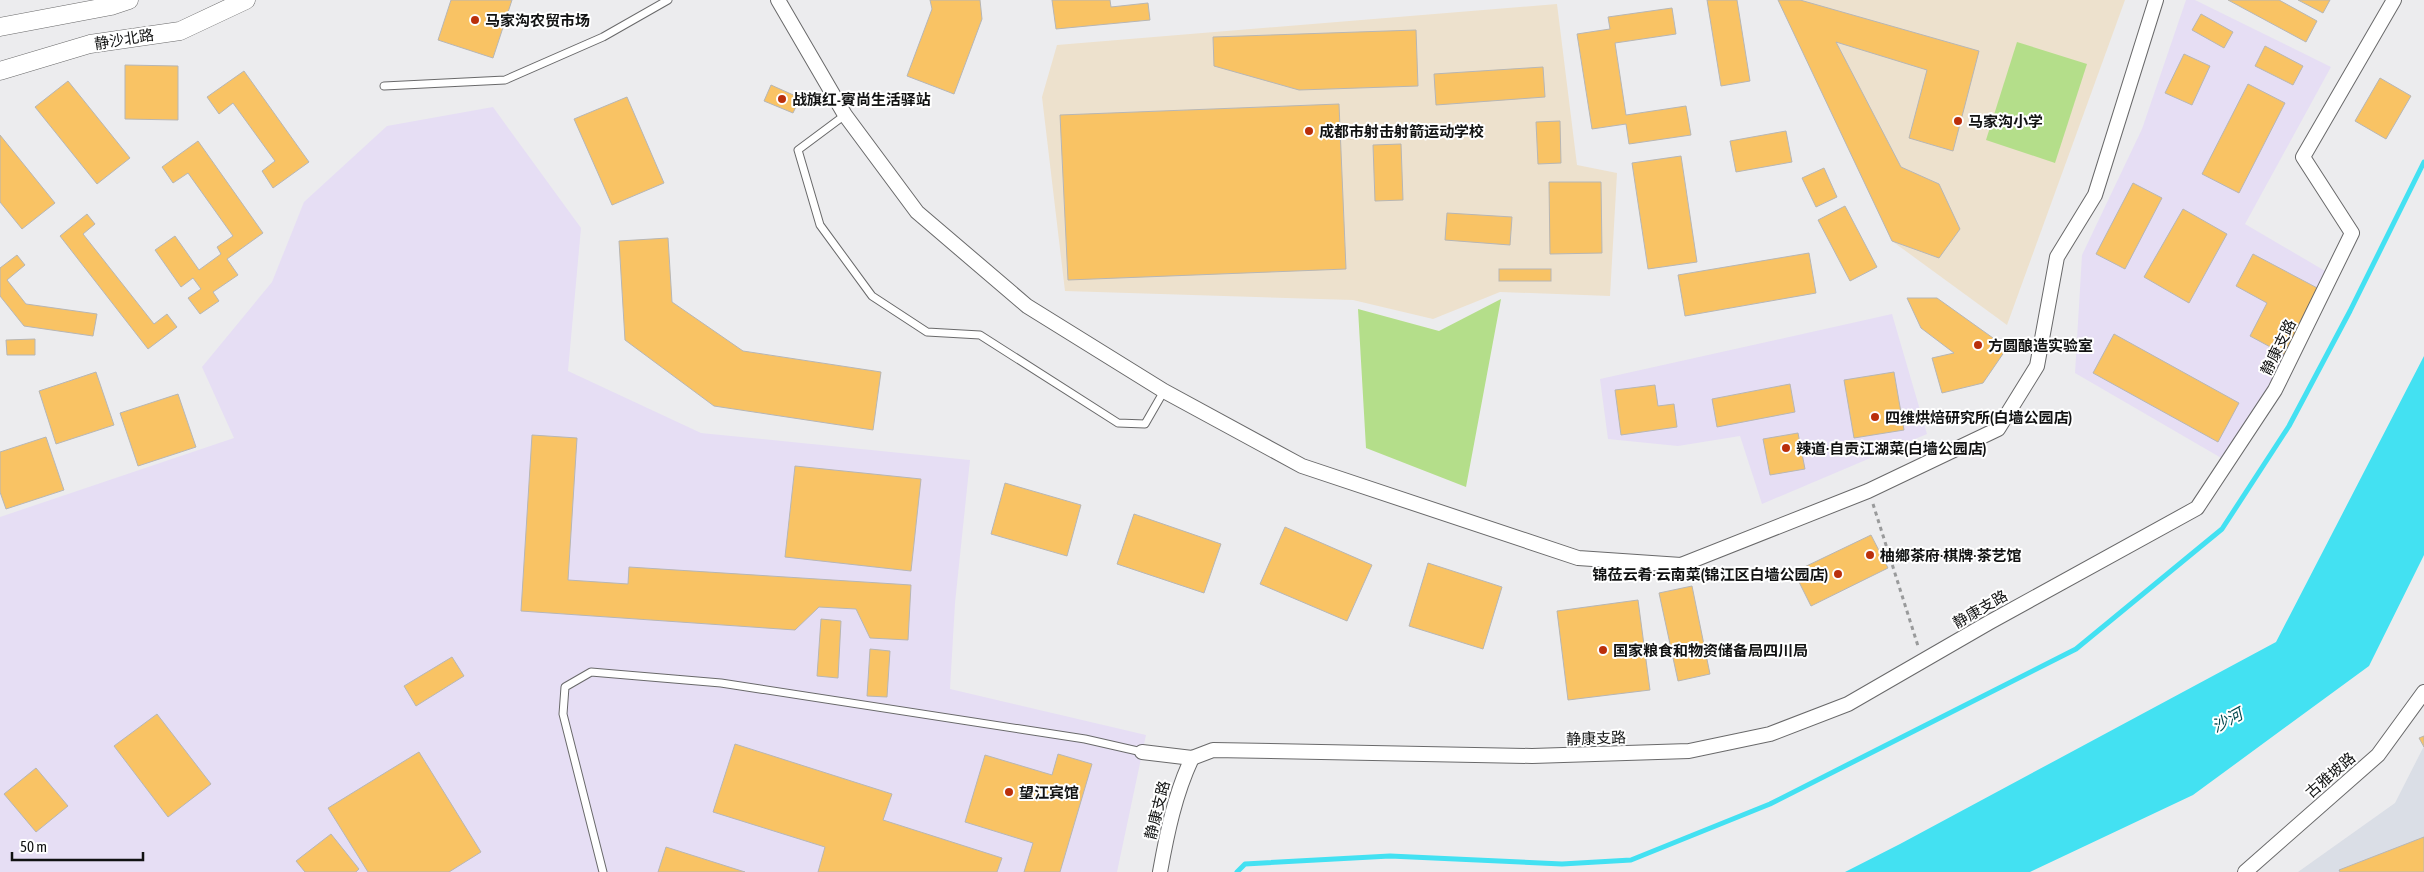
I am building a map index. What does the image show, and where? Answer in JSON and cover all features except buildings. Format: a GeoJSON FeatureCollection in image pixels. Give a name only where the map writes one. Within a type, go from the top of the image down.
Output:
{"type":"FeatureCollection","features":[{"type":"Feature","properties":{"kind":"street"},"geometry":{"type":"LineString","coordinates":[[0,27],[111,6],[129,0]]}},
{"type":"Feature","properties":{"kind":"street","name":"静沙北路"},"geometry":{"type":"LineString","coordinates":[[0,72],[90,44],[180,31],[246,0]]}},
{"type":"Feature","properties":{"kind":"street"},"geometry":{"type":"LineString","coordinates":[[778,0],[844,115],[917,212],[1027,306],[1164,391],[1302,466],[1578,558],[1681,565],[1868,491],[1998,430],[2037,366],[2057,257],[2095,195],[2156,0]]}},
{"type":"Feature","properties":{"kind":"street","name":"静康支路"},"geometry":{"type":"LineString","coordinates":[[1142,752],[1192,758],[1213,750],[1532,756],[1689,751],[1770,734],[1848,704],[2197,508],[2275,390],[2352,233],[2303,157],[2394,0]]}},
{"type":"Feature","properties":{"kind":"street","name":"古雅坡路"},"geometry":{"type":"LineString","coordinates":[[2245,872],[2378,754],[2424,692]]}},
{"type":"Feature","properties":{"kind":"street","name":"静康支路"},"geometry":{"type":"LineString","coordinates":[[1160,872],[1166,838],[1180,783],[1192,758]]}},
{"type":"Feature","properties":{"kind":"lane"},"geometry":{"type":"LineString","coordinates":[[384,86],[505,80],[603,37],[668,0]]}},
{"type":"Feature","properties":{"kind":"lane"},"geometry":{"type":"LineString","coordinates":[[844,115],[798,150],[820,225],[872,296],[927,332],[980,335],[1118,423],[1145,424],[1164,391]]}},
{"type":"Feature","properties":{"kind":"lane"},"geometry":{"type":"LineString","coordinates":[[603,872],[563,714],[564,687],[591,672],[721,683],[1085,739],[1142,752]]}},
{"type":"Feature","properties":{"kind":"path"},"geometry":{"type":"LineString","coordinates":[[1868,491],[1923,661]]}},
{"type":"Feature","properties":{"kind":"shaded area","name":"马家沟小学"},"geometry":{"type":"Polygon","coordinates":[[[1778,0],[2125,0],[2007,325],[1892,241],[1778,0]]]}},
{"type":"Feature","properties":{"kind":"shaded area"},"geometry":{"type":"Polygon","coordinates":[[[2186,0],[2195,0],[2331,67],[2245,224],[2332,275],[2284,372],[2223,459],[2075,373],[2082,255],[2142,129],[2186,0]]]}},
{"type":"Feature","properties":{"kind":"shaded area","name":"成都市射击射箭运动学校"},"geometry":{"type":"Polygon","coordinates":[[[1557,4],[1577,165],[1617,173],[1610,296],[1500,292],[1433,319],[1353,300],[1065,291],[1042,97],[1057,45],[1557,4]]]}},
{"type":"Feature","properties":{"kind":"shaded area","name":"望江宾馆"},"geometry":{"type":"Polygon","coordinates":[[[493,107],[581,228],[568,371],[701,433],[970,460],[955,603],[950,689],[1146,735],[1117,872],[0,872],[0,517],[234,438],[202,367],[272,282],[304,202],[387,126],[493,107]]]}},
{"type":"Feature","properties":{"kind":"shaded area"},"geometry":{"type":"Polygon","coordinates":[[[1892,314],[1927,434],[1762,504],[1740,436],[1678,446],[1608,439],[1600,379],[1892,314]]]}},
{"type":"Feature","properties":{"kind":"shaded area"},"geometry":{"type":"Polygon","coordinates":[[[2424,746],[2424,872],[2298,872],[2395,803],[2424,746]]]}},
{"type":"Feature","properties":{"kind":"green space"},"geometry":{"type":"Polygon","coordinates":[[[2017,42],[2087,64],[2055,163],[1986,140],[2017,42]]]}},
{"type":"Feature","properties":{"kind":"green space"},"geometry":{"type":"Polygon","coordinates":[[[1501,299],[1466,487],[1366,448],[1358,309],[1439,331],[1501,299]]]}},
{"type":"Feature","properties":{"kind":"water","name":"沙河"},"geometry":{"type":"Polygon","coordinates":[[[2424,356],[2424,555],[2369,666],[2193,795],[2030,872],[1845,872],[2276,642],[2424,356]]]}},
{"type":"Feature","properties":{"kind":"waterway"},"geometry":{"type":"LineString","coordinates":[[1237,872],[1245,864],[1390,856],[1562,864],[1631,860],[1770,804],[2076,649],[2222,529],[2289,426],[2350,311],[2424,162]]}},
{"type":"Feature","properties":{"kind":"place","name":"马家沟农贸市场"},"geometry":{"type":"Point","coordinates":[475,20]}},
{"type":"Feature","properties":{"kind":"place","name":"战旗红-賨尚生活驿站"},"geometry":{"type":"Point","coordinates":[782,99]}},
{"type":"Feature","properties":{"kind":"place","name":"马家沟小学"},"geometry":{"type":"Point","coordinates":[1958,121]}},
{"type":"Feature","properties":{"kind":"place","name":"成都市射击射箭运动学校"},"geometry":{"type":"Point","coordinates":[1309,131]}},
{"type":"Feature","properties":{"kind":"place","name":"方圆酿造实验室"},"geometry":{"type":"Point","coordinates":[1978,345]}},
{"type":"Feature","properties":{"kind":"place","name":"四维烘焙研究所(白墙公园店)"},"geometry":{"type":"Point","coordinates":[1875,417]}},
{"type":"Feature","properties":{"kind":"place","name":"辣道·自贡江湖菜(白墙公园店)"},"geometry":{"type":"Point","coordinates":[1786,448]}},
{"type":"Feature","properties":{"kind":"place","name":"柚鄉茶府·棋牌·茶艺馆"},"geometry":{"type":"Point","coordinates":[1870,555]}},
{"type":"Feature","properties":{"kind":"place","name":"锦莅云肴·云南菜(锦江区白墙公园店)"},"geometry":{"type":"Point","coordinates":[1838,574]}},
{"type":"Feature","properties":{"kind":"place","name":"国家粮食和物资储备局四川局"},"geometry":{"type":"Point","coordinates":[1603,650]}},
{"type":"Feature","properties":{"kind":"place","name":"望江宾馆"},"geometry":{"type":"Point","coordinates":[1009,792]}}]}
